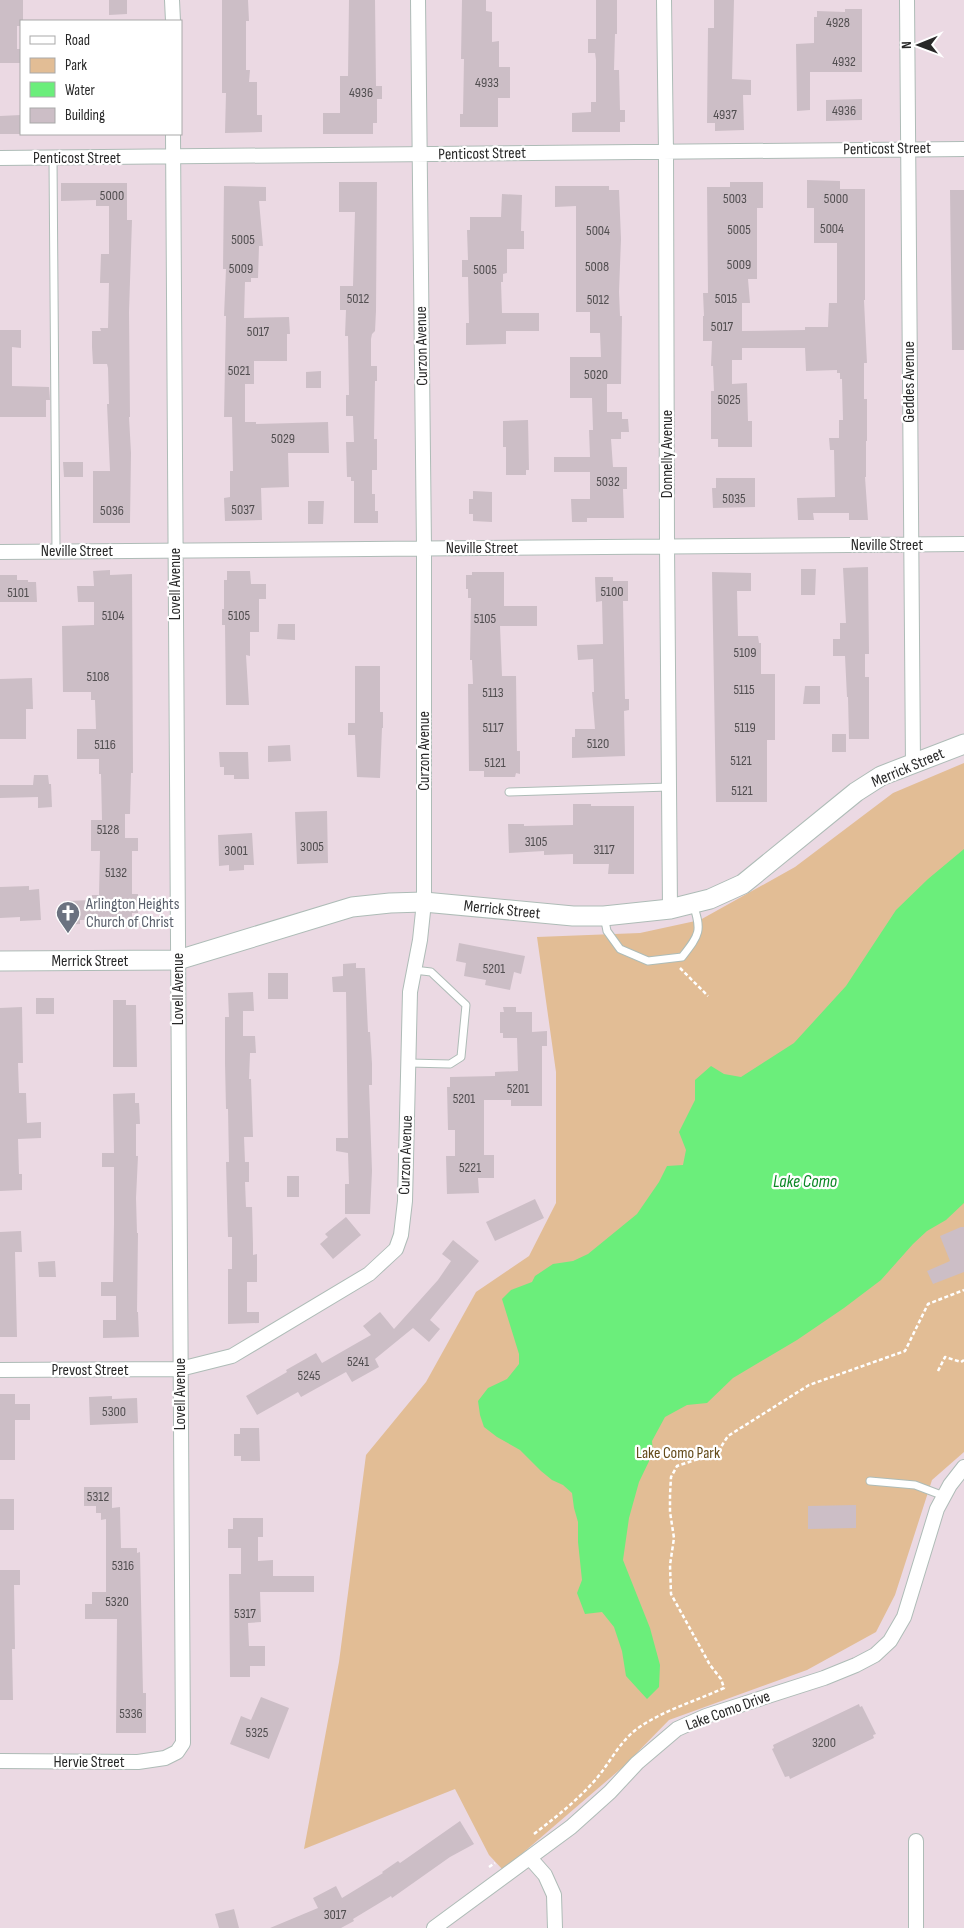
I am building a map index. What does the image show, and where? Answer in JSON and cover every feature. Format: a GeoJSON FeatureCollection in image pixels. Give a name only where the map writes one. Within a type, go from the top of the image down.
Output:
{"type":"FeatureCollection","features":[{"type":"Feature","properties":{"kind":"street"},"geometry":{"type":"LineString","coordinates":[[172,0],[172,20]]}},
{"type":"Feature","properties":{"kind":"street","name":"Curzon Avenue"},"geometry":{"type":"LineString","coordinates":[[180,1369],[232,1356],[369,1274],[396,1249],[400,1235],[405,1201],[410,992],[424,902],[424,548],[418,0]]}},
{"type":"Feature","properties":{"kind":"street","name":"Donnelly Avenue"},"geometry":{"type":"LineString","coordinates":[[664,0],[670,909]]}},
{"type":"Feature","properties":{"kind":"street","name":"Geddes Avenue"},"geometry":{"type":"LineString","coordinates":[[907,0],[913,764]]}},
{"type":"Feature","properties":{"kind":"street","name":"Lovell Avenue"},"geometry":{"type":"LineString","coordinates":[[173,135],[183,1743],[177,1752]]}},
{"type":"Feature","properties":{"kind":"street","name":"Penticost Street"},"geometry":{"type":"LineString","coordinates":[[0,158],[173,158],[964,149]]}},
{"type":"Feature","properties":{"kind":"street","name":"Neville Street"},"geometry":{"type":"LineString","coordinates":[[0,552],[964,544]]}},
{"type":"Feature","properties":{"kind":"street","name":"Merrick Street"},"geometry":{"type":"LineString","coordinates":[[0,961],[178,960],[352,907],[390,903],[424,902],[573,916],[604,916],[670,909],[710,899],[743,884],[856,792],[882,776],[964,744]]}},
{"type":"Feature","properties":{"kind":"street","name":"Prevost Street"},"geometry":{"type":"LineString","coordinates":[[0,1370],[180,1369]]}},
{"type":"Feature","properties":{"kind":"street","name":"Lake Como Drive"},"geometry":{"type":"LineString","coordinates":[[434,1928],[571,1827],[610,1792],[637,1763],[677,1730],[706,1716],[824,1678],[856,1665],[875,1654],[890,1641],[904,1617],[937,1509],[964,1467]]}},
{"type":"Feature","properties":{"kind":"street","name":"Hervie Street"},"geometry":{"type":"LineString","coordinates":[[0,1761],[138,1762],[165,1758],[177,1752]]}},
{"type":"Feature","properties":{"kind":"street"},"geometry":{"type":"LineString","coordinates":[[916,1841],[916,1928]]}},
{"type":"Feature","properties":{"kind":"street"},"geometry":{"type":"LineString","coordinates":[[530,1858],[545,1875],[554,1895],[555,1928]]}},
{"type":"Feature","properties":{"kind":"lane"},"geometry":{"type":"LineString","coordinates":[[53,159],[56,551]]}},
{"type":"Feature","properties":{"kind":"lane"},"geometry":{"type":"LineString","coordinates":[[509,792],[669,787]]}},
{"type":"Feature","properties":{"kind":"lane"},"geometry":{"type":"LineString","coordinates":[[604,916],[607,932],[620,950],[648,961],[682,957],[696,939],[699,923],[693,903]]}},
{"type":"Feature","properties":{"kind":"lane"},"geometry":{"type":"LineString","coordinates":[[409,1063],[450,1064],[461,1056],[466,1004],[431,972],[414,970]]}},
{"type":"Feature","properties":{"kind":"lane"},"geometry":{"type":"LineString","coordinates":[[870,1481],[915,1485],[944,1496]]}},
{"type":"Feature","properties":{"kind":"path"},"geometry":{"type":"LineString","coordinates":[[671,958],[708,996]]}},
{"type":"Feature","properties":{"kind":"path"},"geometry":{"type":"LineString","coordinates":[[529,1838],[587,1789],[614,1754],[640,1727],[678,1706],[724,1688],[721,1679],[710,1665],[671,1594],[670,1565],[674,1538],[670,1512],[670,1495],[671,1477],[677,1466],[707,1458],[719,1450],[728,1436],[809,1385],[905,1351],[928,1304],[964,1290]]}},
{"type":"Feature","properties":{"kind":"path"},"geometry":{"type":"LineString","coordinates":[[938,1371],[945,1357],[961,1362],[964,1360]]}},
{"type":"Feature","properties":{"kind":"path"},"geometry":{"type":"LineString","coordinates":[[489,1867],[500,1860]]}},
{"type":"Feature","properties":{"kind":"green space","name":"Lake Como Park"},"geometry":{"type":"Polygon","coordinates":[[[964,763],[964,1452],[932,1480],[895,1595],[876,1632],[807,1670],[669,1720],[624,1766],[503,1870],[489,1855],[455,1789],[304,1849],[339,1662],[366,1455],[426,1382],[476,1292],[529,1256],[556,1203],[556,1072],[537,937],[640,933],[700,920],[795,867],[893,793],[964,763]]]}},
{"type":"Feature","properties":{"kind":"water","name":"Lake Como"},"geometry":{"type":"Polygon","coordinates":[[[964,849],[964,1203],[946,1220],[927,1231],[881,1280],[844,1308],[797,1340],[733,1378],[707,1403],[687,1405],[665,1417],[652,1441],[653,1453],[639,1482],[629,1518],[623,1560],[650,1628],[660,1665],[659,1687],[647,1699],[626,1676],[622,1651],[614,1627],[602,1612],[585,1614],[577,1593],[582,1580],[578,1522],[572,1493],[541,1471],[520,1450],[484,1427],[478,1401],[488,1388],[507,1379],[519,1364],[519,1354],[502,1299],[511,1290],[532,1282],[535,1276],[553,1264],[573,1261],[588,1254],[637,1214],[659,1182],[667,1166],[683,1165],[686,1150],[679,1132],[695,1100],[695,1080],[711,1066],[724,1074],[741,1077],[794,1043],[846,986],[896,910],[928,879],[964,849]]]}},
{"type":"Feature","properties":{"kind":"building"},"geometry":{"type":"Polygon","coordinates":[[[0,0],[23,0],[23,20],[20,20],[20,26],[17,26],[17,49],[20,49],[20,63],[0,63],[0,0]]]}},
{"type":"Feature","properties":{"kind":"building"},"geometry":{"type":"Polygon","coordinates":[[[109,0],[127,0],[127,14],[109,15],[109,0]]]}},
{"type":"Feature","properties":{"kind":"building"},"geometry":{"type":"Polygon","coordinates":[[[222,0],[248,0],[249,21],[246,21],[246,70],[250,70],[249,82],[257,82],[257,115],[262,115],[262,132],[225,133],[226,93],[222,93],[222,0]]]}},
{"type":"Feature","properties":{"kind":"building"},"geometry":{"type":"Polygon","coordinates":[[[349,0],[375,0],[376,86],[382,86],[382,99],[377,99],[377,123],[373,123],[373,134],[323,134],[323,113],[340,113],[340,76],[348,76],[349,0]]]}},
{"type":"Feature","properties":{"kind":"building"},"geometry":{"type":"Polygon","coordinates":[[[462,0],[486,0],[486,11],[492,12],[492,42],[499,41],[499,67],[510,67],[510,98],[498,98],[498,127],[460,127],[460,114],[463,114],[464,59],[461,59],[462,0]]]}},
{"type":"Feature","properties":{"kind":"building"},"geometry":{"type":"Polygon","coordinates":[[[596,0],[617,0],[614,70],[619,70],[620,110],[625,110],[625,122],[620,122],[620,132],[572,132],[572,113],[591,112],[591,102],[596,102],[596,60],[595,53],[588,53],[588,39],[596,39],[596,0]]]}},
{"type":"Feature","properties":{"kind":"building"},"geometry":{"type":"Polygon","coordinates":[[[714,0],[734,0],[732,79],[751,80],[751,95],[743,95],[744,130],[715,131],[715,123],[707,123],[708,28],[714,28],[714,0]]]}},
{"type":"Feature","properties":{"kind":"building"},"geometry":{"type":"Polygon","coordinates":[[[845,9],[862,9],[862,72],[810,72],[810,110],[797,111],[796,44],[814,43],[814,17],[817,17],[817,11],[845,12],[845,9]]]}},
{"type":"Feature","properties":{"kind":"building"},"geometry":{"type":"Polygon","coordinates":[[[862,99],[862,120],[826,121],[826,100],[862,99]]]}},
{"type":"Feature","properties":{"kind":"building"},"geometry":{"type":"Polygon","coordinates":[[[20,115],[20,134],[0,134],[0,116],[20,115]]]}},
{"type":"Feature","properties":{"kind":"building"},"geometry":{"type":"Polygon","coordinates":[[[807,180],[840,181],[840,189],[865,189],[864,300],[867,363],[864,363],[864,399],[867,399],[865,477],[868,520],[849,520],[849,513],[813,513],[814,520],[798,520],[797,498],[835,497],[834,450],[830,450],[829,438],[839,438],[839,420],[843,420],[842,379],[840,379],[840,373],[837,373],[837,370],[806,371],[805,348],[742,348],[742,360],[732,360],[732,384],[747,383],[748,421],[752,421],[752,447],[718,447],[718,439],[711,439],[711,391],[714,391],[713,366],[711,366],[712,341],[703,341],[703,293],[708,293],[707,187],[730,187],[730,182],[763,182],[763,208],[757,208],[757,279],[748,279],[750,303],[742,303],[742,331],[805,330],[805,327],[828,327],[829,303],[837,303],[837,243],[814,243],[814,208],[807,208],[807,180]]]}},
{"type":"Feature","properties":{"kind":"building"},"geometry":{"type":"Polygon","coordinates":[[[339,182],[377,182],[376,311],[375,331],[371,339],[371,366],[377,366],[374,439],[377,439],[377,470],[372,470],[372,494],[375,494],[375,511],[378,511],[378,523],[354,523],[354,481],[351,481],[351,477],[347,477],[346,442],[354,442],[353,416],[346,416],[346,395],[349,395],[348,336],[345,336],[346,310],[340,310],[340,286],[353,286],[355,212],[339,212],[339,182]]]}},
{"type":"Feature","properties":{"kind":"building"},"geometry":{"type":"Polygon","coordinates":[[[61,183],[127,183],[127,220],[132,220],[129,312],[130,523],[93,523],[93,471],[110,471],[107,404],[109,404],[108,368],[107,364],[93,364],[92,347],[92,331],[101,331],[100,328],[108,328],[109,283],[100,283],[101,254],[109,254],[109,206],[96,206],[96,200],[61,201],[61,183]]]}},
{"type":"Feature","properties":{"kind":"building"},"geometry":{"type":"Polygon","coordinates":[[[224,186],[266,187],[266,201],[259,201],[263,246],[259,246],[258,278],[251,278],[251,282],[245,282],[244,318],[289,317],[290,334],[287,334],[287,361],[254,361],[254,384],[245,384],[245,422],[256,422],[256,424],[328,422],[329,453],[288,453],[289,487],[261,488],[262,520],[225,521],[224,498],[230,497],[230,471],[233,471],[232,417],[224,417],[226,269],[223,269],[224,186]]]}},
{"type":"Feature","properties":{"kind":"building"},"geometry":{"type":"Polygon","coordinates":[[[555,186],[609,186],[609,190],[619,190],[621,239],[619,292],[620,316],[622,316],[621,384],[607,384],[607,412],[622,412],[622,419],[628,419],[629,432],[621,432],[621,439],[611,439],[613,467],[627,467],[627,489],[623,489],[624,518],[587,518],[587,522],[572,522],[571,499],[590,499],[590,472],[554,472],[554,457],[590,457],[589,430],[593,430],[592,398],[570,398],[570,357],[601,357],[600,333],[590,333],[590,312],[576,312],[576,206],[555,207],[555,186]]]}},
{"type":"Feature","properties":{"kind":"building"},"geometry":{"type":"Polygon","coordinates":[[[950,190],[964,190],[964,350],[952,350],[950,190]]]}},
{"type":"Feature","properties":{"kind":"building"},"geometry":{"type":"Polygon","coordinates":[[[502,194],[522,195],[521,231],[524,231],[524,249],[507,249],[507,273],[503,274],[503,282],[501,282],[502,313],[539,313],[539,331],[506,331],[506,344],[466,345],[466,323],[469,323],[468,277],[462,277],[462,260],[468,260],[467,230],[470,230],[470,217],[501,217],[502,194]]]}},
{"type":"Feature","properties":{"kind":"building"},"geometry":{"type":"Polygon","coordinates":[[[0,330],[21,330],[21,348],[12,347],[12,386],[49,387],[50,400],[46,400],[46,417],[0,417],[0,330]]]}},
{"type":"Feature","properties":{"kind":"building"},"geometry":{"type":"Polygon","coordinates":[[[321,371],[321,388],[306,388],[306,372],[321,371]]]}},
{"type":"Feature","properties":{"kind":"building"},"geometry":{"type":"Polygon","coordinates":[[[528,420],[529,470],[526,470],[526,475],[506,475],[506,447],[503,447],[503,421],[528,420]]]}},
{"type":"Feature","properties":{"kind":"building"},"geometry":{"type":"Polygon","coordinates":[[[63,462],[83,462],[83,477],[64,477],[63,462]]]}},
{"type":"Feature","properties":{"kind":"building"},"geometry":{"type":"Polygon","coordinates":[[[716,478],[755,478],[755,507],[713,508],[712,488],[716,488],[716,478]]]}},
{"type":"Feature","properties":{"kind":"building"},"geometry":{"type":"Polygon","coordinates":[[[473,491],[492,492],[492,522],[473,521],[473,514],[469,514],[469,499],[473,499],[473,491]]]}},
{"type":"Feature","properties":{"kind":"building"},"geometry":{"type":"Polygon","coordinates":[[[308,501],[324,501],[323,524],[308,524],[308,501]]]}},
{"type":"Feature","properties":{"kind":"building"},"geometry":{"type":"Polygon","coordinates":[[[868,567],[869,654],[865,654],[865,677],[869,677],[869,739],[849,739],[845,656],[833,656],[833,639],[840,639],[840,623],[846,623],[843,568],[868,567]]]}},
{"type":"Feature","properties":{"kind":"building"},"geometry":{"type":"Polygon","coordinates":[[[801,569],[816,569],[815,595],[801,595],[801,569]]]}},
{"type":"Feature","properties":{"kind":"building"},"geometry":{"type":"Polygon","coordinates":[[[110,570],[110,575],[132,574],[133,773],[131,773],[130,814],[125,814],[125,838],[138,838],[138,851],[132,851],[132,894],[138,894],[138,913],[132,913],[132,919],[80,920],[80,924],[65,925],[67,901],[92,900],[92,895],[99,895],[100,851],[91,851],[91,820],[102,820],[99,759],[77,759],[77,729],[96,729],[95,700],[91,700],[91,692],[63,692],[62,626],[94,625],[94,602],[78,602],[77,586],[94,586],[93,571],[110,570]]]}},
{"type":"Feature","properties":{"kind":"building"},"geometry":{"type":"Polygon","coordinates":[[[227,571],[250,571],[251,584],[266,584],[266,599],[259,599],[259,632],[250,632],[250,656],[246,655],[249,705],[226,705],[225,625],[222,625],[222,609],[224,609],[224,580],[227,580],[227,571]]]}},
{"type":"Feature","properties":{"kind":"building"},"geometry":{"type":"Polygon","coordinates":[[[472,572],[504,572],[504,606],[537,606],[537,626],[500,626],[502,676],[516,676],[517,751],[520,751],[520,774],[516,773],[515,777],[484,777],[484,771],[469,771],[468,684],[473,684],[472,660],[470,660],[471,598],[468,598],[468,589],[466,589],[466,575],[472,575],[472,572]]]}},
{"type":"Feature","properties":{"kind":"building"},"geometry":{"type":"Polygon","coordinates":[[[712,572],[751,573],[751,591],[737,591],[738,636],[758,636],[759,643],[761,643],[761,674],[775,674],[775,740],[767,740],[767,802],[716,802],[712,572]]]}},
{"type":"Feature","properties":{"kind":"building"},"geometry":{"type":"Polygon","coordinates":[[[0,575],[17,575],[17,580],[36,582],[37,602],[0,602],[0,575]]]}},
{"type":"Feature","properties":{"kind":"building"},"geometry":{"type":"Polygon","coordinates":[[[595,577],[613,577],[613,581],[628,581],[628,601],[623,601],[625,699],[629,699],[629,710],[624,711],[625,756],[572,758],[572,737],[575,737],[575,729],[595,729],[592,692],[594,692],[593,659],[578,660],[577,645],[603,644],[602,601],[596,602],[595,577]]]}},
{"type":"Feature","properties":{"kind":"building"},"geometry":{"type":"Polygon","coordinates":[[[278,624],[295,624],[295,640],[277,639],[278,624]]]}},
{"type":"Feature","properties":{"kind":"building"},"geometry":{"type":"Polygon","coordinates":[[[355,666],[380,666],[380,712],[383,712],[383,728],[380,778],[357,777],[355,735],[348,735],[348,723],[355,723],[355,666]]]}},
{"type":"Feature","properties":{"kind":"building"},"geometry":{"type":"Polygon","coordinates":[[[32,678],[33,709],[26,709],[26,739],[0,739],[0,679],[32,678]]]}},
{"type":"Feature","properties":{"kind":"building"},"geometry":{"type":"Polygon","coordinates":[[[805,686],[820,686],[820,704],[803,704],[805,686]]]}},
{"type":"Feature","properties":{"kind":"building"},"geometry":{"type":"Polygon","coordinates":[[[832,734],[846,734],[846,752],[832,752],[832,734]]]}},
{"type":"Feature","properties":{"kind":"building"},"geometry":{"type":"Polygon","coordinates":[[[290,745],[291,761],[268,762],[268,746],[290,745]]]}},
{"type":"Feature","properties":{"kind":"building"},"geometry":{"type":"Polygon","coordinates":[[[219,752],[248,752],[249,779],[234,779],[234,775],[224,775],[224,767],[220,767],[219,752]]]}},
{"type":"Feature","properties":{"kind":"building"},"geometry":{"type":"Polygon","coordinates":[[[34,775],[48,775],[49,784],[51,784],[52,807],[38,808],[38,797],[0,798],[0,785],[33,785],[34,775]]]}},
{"type":"Feature","properties":{"kind":"building"},"geometry":{"type":"Polygon","coordinates":[[[573,804],[634,806],[634,874],[608,874],[609,864],[573,864],[573,854],[544,855],[544,851],[509,853],[508,824],[524,824],[524,826],[573,825],[573,804]]]}},
{"type":"Feature","properties":{"kind":"building"},"geometry":{"type":"Polygon","coordinates":[[[327,811],[328,863],[297,864],[295,812],[327,811]]]}},
{"type":"Feature","properties":{"kind":"building"},"geometry":{"type":"Polygon","coordinates":[[[252,833],[254,865],[244,865],[244,870],[229,871],[229,865],[219,866],[218,835],[252,833]]]}},
{"type":"Feature","properties":{"kind":"building"},"geometry":{"type":"Polygon","coordinates":[[[29,886],[29,890],[39,889],[41,920],[20,921],[20,917],[0,918],[0,887],[29,886]]]}},
{"type":"Feature","properties":{"kind":"building"},"geometry":{"type":"Polygon","coordinates":[[[459,943],[525,956],[521,974],[514,972],[510,990],[485,985],[486,980],[464,976],[466,963],[456,961],[459,943]]]}},
{"type":"Feature","properties":{"kind":"building"},"geometry":{"type":"Polygon","coordinates":[[[356,963],[356,968],[365,968],[368,1032],[370,1032],[372,1064],[372,1085],[369,1085],[372,1171],[370,1214],[345,1214],[345,1184],[349,1184],[348,1153],[336,1151],[336,1138],[348,1138],[346,992],[333,992],[332,977],[343,976],[343,964],[356,963]]]}},
{"type":"Feature","properties":{"kind":"building"},"geometry":{"type":"Polygon","coordinates":[[[268,973],[288,973],[288,999],[268,999],[268,973]]]}},
{"type":"Feature","properties":{"kind":"building"},"geometry":{"type":"Polygon","coordinates":[[[253,992],[254,1011],[243,1011],[243,1036],[255,1036],[256,1053],[250,1053],[249,1079],[251,1079],[253,1137],[244,1137],[245,1162],[249,1162],[249,1182],[245,1182],[246,1207],[252,1207],[253,1255],[257,1254],[257,1282],[247,1282],[247,1312],[259,1312],[259,1323],[228,1324],[228,1269],[232,1269],[232,1237],[228,1237],[226,1162],[229,1162],[228,1109],[226,1109],[225,1017],[229,1017],[228,993],[253,992]]]}},
{"type":"Feature","properties":{"kind":"building"},"geometry":{"type":"Polygon","coordinates":[[[36,998],[54,998],[54,1014],[36,1014],[36,998]]]}},
{"type":"Feature","properties":{"kind":"building"},"geometry":{"type":"Polygon","coordinates":[[[113,1000],[126,1000],[126,1005],[136,1005],[137,1067],[113,1067],[113,1000]]]}},
{"type":"Feature","properties":{"kind":"building"},"geometry":{"type":"Polygon","coordinates":[[[22,1007],[23,1063],[18,1063],[19,1093],[26,1093],[27,1123],[41,1122],[41,1138],[18,1139],[19,1174],[22,1174],[22,1190],[0,1191],[0,1008],[22,1007]]]}},
{"type":"Feature","properties":{"kind":"building"},"geometry":{"type":"Polygon","coordinates":[[[503,1007],[516,1007],[516,1012],[532,1012],[532,1032],[547,1031],[547,1046],[542,1046],[542,1106],[511,1106],[511,1100],[484,1100],[484,1155],[494,1155],[494,1178],[478,1178],[479,1193],[447,1194],[446,1156],[455,1156],[455,1130],[448,1130],[447,1087],[450,1087],[450,1077],[495,1076],[495,1072],[518,1071],[517,1038],[503,1038],[503,1033],[500,1033],[500,1012],[504,1012],[503,1007]]]}},
{"type":"Feature","properties":{"kind":"building"},"geometry":{"type":"Polygon","coordinates":[[[135,1093],[135,1103],[139,1103],[140,1124],[136,1124],[136,1156],[138,1156],[136,1198],[138,1233],[137,1312],[139,1337],[103,1338],[103,1320],[116,1320],[116,1296],[101,1296],[101,1282],[113,1282],[114,1224],[114,1167],[102,1167],[102,1153],[114,1153],[113,1094],[135,1093]]]}},
{"type":"Feature","properties":{"kind":"building"},"geometry":{"type":"Polygon","coordinates":[[[287,1176],[299,1176],[299,1197],[287,1197],[287,1176]]]}},
{"type":"Feature","properties":{"kind":"building"},"geometry":{"type":"Polygon","coordinates":[[[535,1199],[544,1218],[495,1241],[486,1222],[535,1199]]]}},
{"type":"Feature","properties":{"kind":"building"},"geometry":{"type":"Polygon","coordinates":[[[346,1217],[361,1235],[333,1259],[320,1244],[328,1237],[325,1234],[346,1217]]]}},
{"type":"Feature","properties":{"kind":"building"},"geometry":{"type":"Polygon","coordinates":[[[964,1227],[964,1272],[933,1284],[927,1271],[950,1261],[940,1236],[964,1227]]]}},
{"type":"Feature","properties":{"kind":"building"},"geometry":{"type":"Polygon","coordinates":[[[21,1231],[22,1252],[15,1252],[17,1337],[0,1337],[0,1232],[21,1231]]]}},
{"type":"Feature","properties":{"kind":"building"},"geometry":{"type":"Polygon","coordinates":[[[453,1240],[479,1261],[430,1320],[440,1329],[429,1342],[413,1328],[375,1359],[379,1367],[352,1382],[346,1372],[301,1397],[298,1392],[257,1415],[246,1396],[287,1372],[286,1370],[316,1353],[322,1363],[371,1335],[363,1326],[380,1312],[394,1329],[438,1280],[451,1261],[442,1254],[453,1240]]]}},
{"type":"Feature","properties":{"kind":"building"},"geometry":{"type":"Polygon","coordinates":[[[55,1261],[56,1277],[39,1277],[38,1262],[55,1261]]]}},
{"type":"Feature","properties":{"kind":"building"},"geometry":{"type":"Polygon","coordinates":[[[0,1394],[15,1394],[15,1404],[30,1404],[30,1420],[15,1420],[15,1460],[0,1460],[0,1394]]]}},
{"type":"Feature","properties":{"kind":"building"},"geometry":{"type":"Polygon","coordinates":[[[112,1396],[112,1399],[137,1398],[138,1423],[90,1425],[89,1397],[112,1396]]]}},
{"type":"Feature","properties":{"kind":"building"},"geometry":{"type":"Polygon","coordinates":[[[240,1428],[259,1428],[260,1461],[241,1461],[241,1456],[234,1456],[234,1434],[240,1434],[240,1428]]]}},
{"type":"Feature","properties":{"kind":"building"},"geometry":{"type":"Polygon","coordinates":[[[84,1487],[112,1487],[112,1508],[120,1507],[121,1548],[137,1548],[137,1553],[140,1552],[143,1693],[146,1693],[146,1733],[116,1733],[117,1619],[85,1619],[85,1604],[92,1604],[92,1592],[106,1592],[106,1519],[101,1520],[101,1513],[96,1513],[96,1506],[84,1506],[84,1487]]]}},
{"type":"Feature","properties":{"kind":"building"},"geometry":{"type":"Polygon","coordinates":[[[0,1499],[14,1499],[14,1530],[0,1530],[0,1499]]]}},
{"type":"Feature","properties":{"kind":"building"},"geometry":{"type":"Polygon","coordinates":[[[856,1505],[856,1528],[808,1529],[808,1506],[856,1505]]]}},
{"type":"Feature","properties":{"kind":"building"},"geometry":{"type":"Polygon","coordinates":[[[233,1518],[263,1518],[263,1537],[258,1537],[258,1561],[273,1560],[273,1576],[314,1576],[314,1592],[260,1592],[261,1622],[248,1623],[249,1646],[265,1646],[265,1666],[250,1666],[250,1677],[230,1677],[229,1574],[241,1574],[241,1548],[228,1548],[228,1529],[233,1529],[233,1518]]]}},
{"type":"Feature","properties":{"kind":"building"},"geometry":{"type":"Polygon","coordinates":[[[0,1570],[20,1570],[20,1585],[14,1585],[15,1649],[12,1649],[13,1700],[0,1700],[0,1570]]]}},
{"type":"Feature","properties":{"kind":"building"},"geometry":{"type":"Polygon","coordinates":[[[261,1697],[289,1708],[269,1759],[230,1744],[241,1716],[251,1720],[261,1697]]]}},
{"type":"Feature","properties":{"kind":"building"},"geometry":{"type":"Polygon","coordinates":[[[859,1704],[860,1707],[862,1706],[876,1734],[873,1735],[874,1738],[790,1779],[789,1776],[785,1777],[772,1749],[774,1748],[773,1745],[859,1704]]]}},
{"type":"Feature","properties":{"kind":"building"},"geometry":{"type":"Polygon","coordinates":[[[460,1821],[474,1844],[450,1857],[392,1898],[391,1896],[353,1919],[354,1921],[341,1928],[270,1928],[318,1908],[313,1898],[336,1886],[342,1898],[383,1873],[398,1861],[400,1863],[460,1821]]]}},
{"type":"Feature","properties":{"kind":"building"},"geometry":{"type":"Polygon","coordinates":[[[234,1909],[239,1928],[219,1928],[215,1914],[234,1909]]]}},
{"type":"Feature","properties":{"kind":"place","name":"Arlington Heights Church of Christ"},"geometry":{"type":"Point","coordinates":[68,934]}}]}
